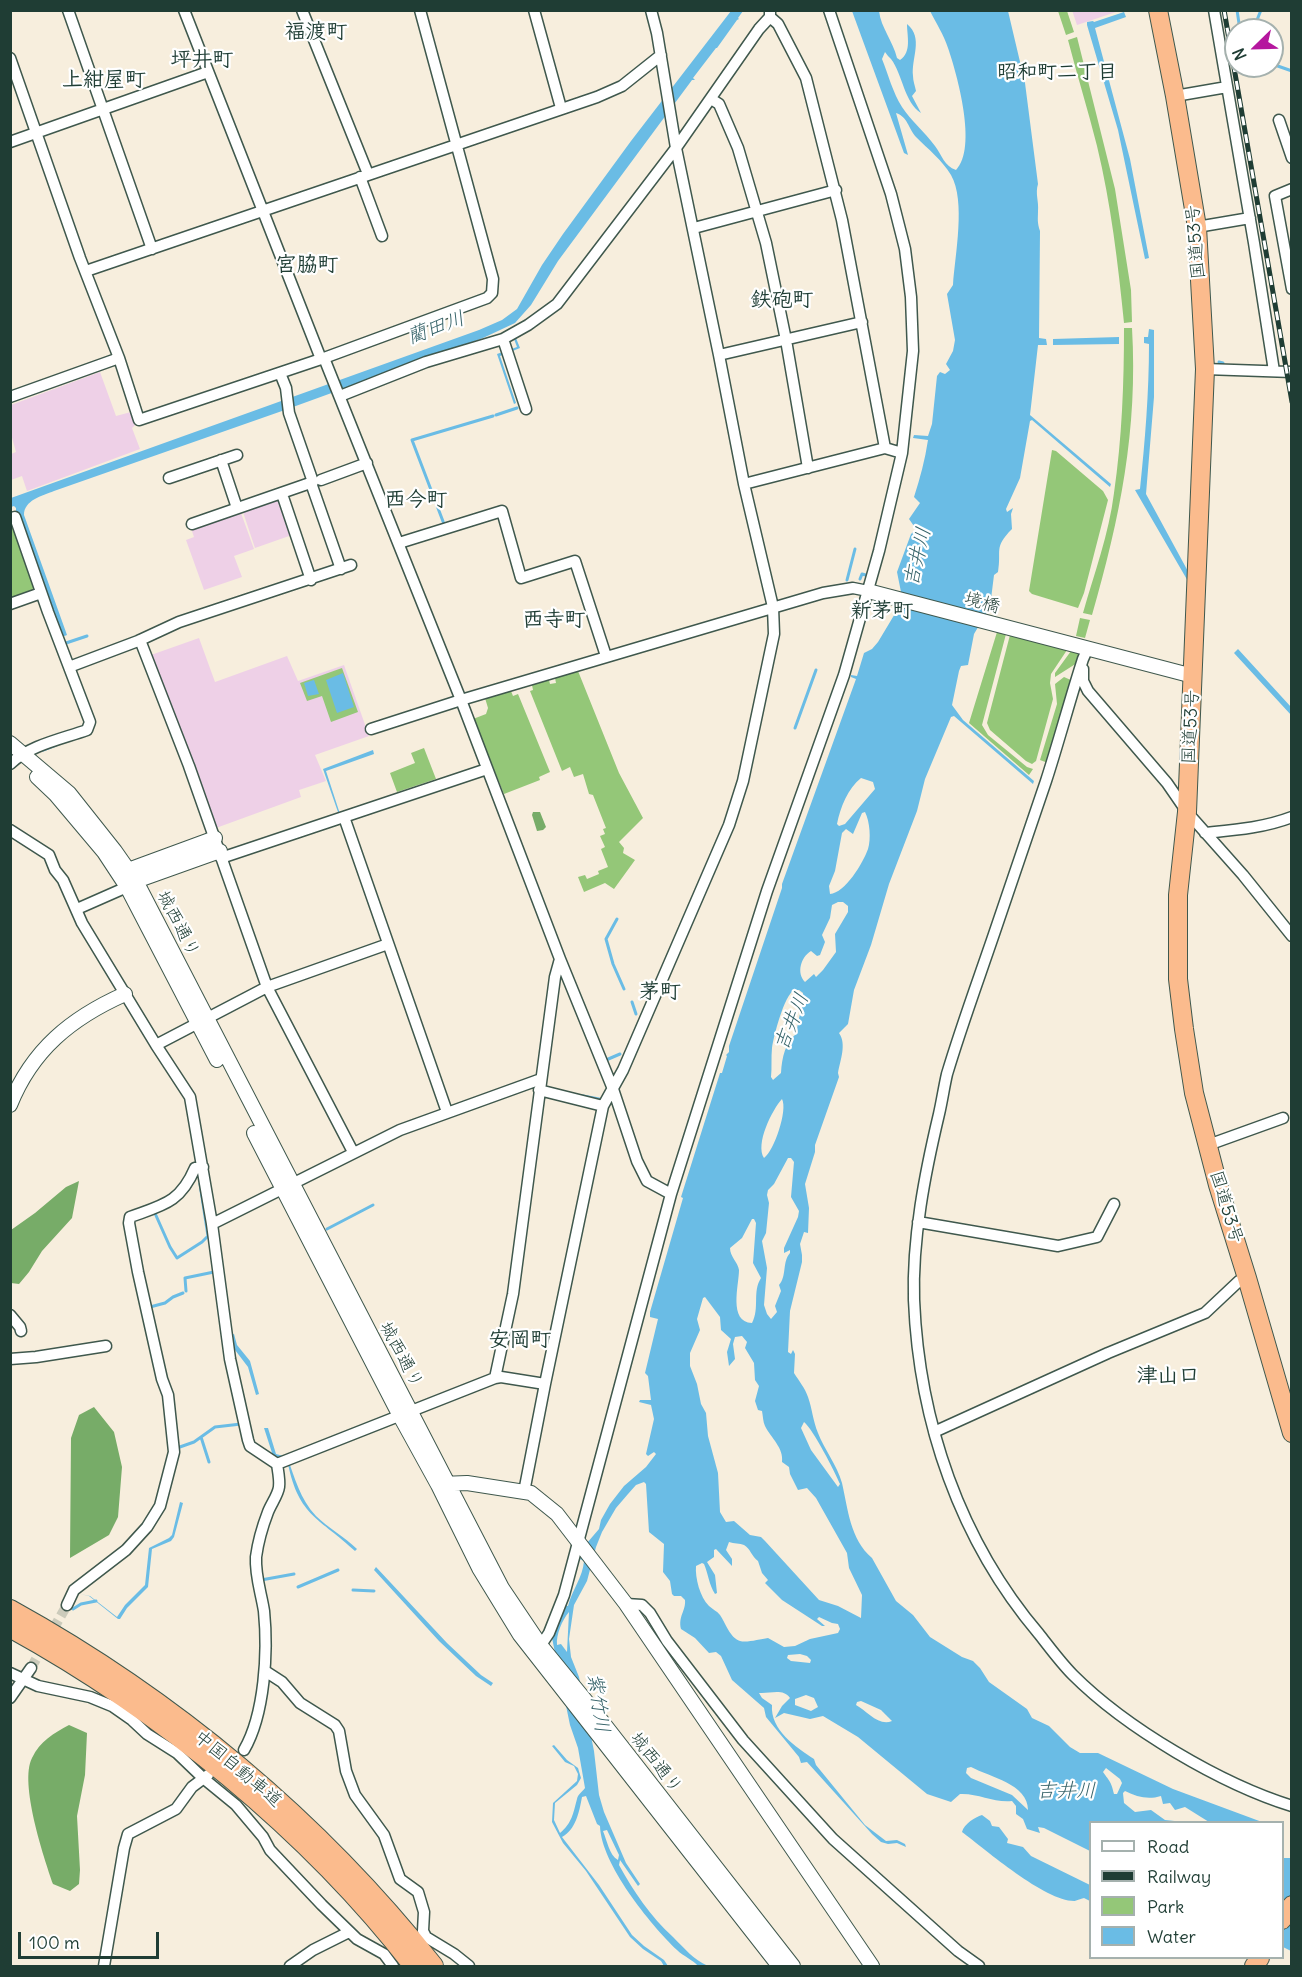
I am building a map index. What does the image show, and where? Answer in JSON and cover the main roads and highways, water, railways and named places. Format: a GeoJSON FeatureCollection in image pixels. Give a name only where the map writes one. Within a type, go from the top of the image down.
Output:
{"type":"FeatureCollection","features":[{"type":"Feature","properties":{"kind":"highway","name":"国道53号"},"geometry":{"type":"LineString","coordinates":[[1158,10],[1197,227],[1205,369],[1187,812],[1178,895],[1178,979],[1194,1093],[1218,1185],[1292,1433]]}},
{"type":"Feature","properties":{"kind":"highway","name":"中国自動車道"},"geometry":{"type":"LineString","coordinates":[[10,1610],[136,1688],[178,1718],[264,1788],[340,1861],[433,1966]]}},
{"type":"Feature","properties":{"kind":"highway","name":"中国自動車道"},"geometry":{"type":"LineString","coordinates":[[10,1627],[77,1666],[124,1697],[210,1762],[328,1870],[414,1966]]}},
{"type":"Feature","properties":{"kind":"water"},"geometry":{"type":"Polygon","coordinates":[[[731,11],[743,11],[693,78],[695,80],[692,80],[558,261],[531,305],[515,323],[483,338],[54,491],[30,502],[24,515],[67,635],[62,637],[16,508],[11,507],[11,498],[502,320],[517,309],[563,234],[731,11]]]}},
{"type":"Feature","properties":{"kind":"water","name":"吉井川"},"geometry":{"type":"Polygon","coordinates":[[[852,11],[879,11],[897,58],[900,60],[904,57],[907,48],[907,24],[912,30],[916,42],[913,80],[916,91],[912,96],[921,113],[911,102],[895,65],[885,52],[882,59],[902,107],[946,163],[956,170],[962,160],[965,145],[964,110],[948,48],[930,11],[1008,11],[1025,83],[1038,184],[1039,338],[1046,339],[1047,345],[1038,345],[1030,415],[1111,484],[1110,487],[1032,420],[1030,421],[1020,478],[1006,509],[1007,512],[1013,508],[1012,529],[1000,545],[998,572],[994,575],[990,607],[974,634],[968,665],[961,666],[959,671],[952,705],[963,720],[1034,781],[1033,784],[954,716],[951,717],[925,779],[917,811],[889,884],[871,945],[854,990],[848,1024],[839,1033],[843,1047],[839,1077],[815,1145],[805,1184],[809,1208],[808,1233],[804,1232],[800,1244],[802,1262],[790,1311],[788,1352],[791,1354],[793,1350],[795,1354],[794,1373],[807,1394],[818,1433],[840,1476],[854,1533],[872,1558],[896,1601],[913,1615],[930,1637],[962,1657],[973,1661],[989,1682],[1027,1709],[1032,1718],[1049,1726],[1070,1747],[1080,1753],[1098,1753],[1173,1789],[1259,1821],[1207,1821],[1185,1807],[1175,1810],[1170,1803],[1163,1804],[1161,1796],[1143,1797],[1125,1791],[1123,1793],[1124,1803],[1135,1812],[1151,1810],[1165,1820],[1174,1821],[1089,1821],[1089,1850],[1044,1828],[1038,1827],[1040,1833],[1027,1829],[1023,1819],[1016,1814],[1016,1806],[1012,1801],[960,1794],[951,1802],[927,1794],[858,1737],[823,1716],[810,1719],[784,1713],[775,1718],[790,1698],[780,1692],[759,1693],[772,1705],[772,1714],[780,1730],[792,1743],[814,1759],[816,1765],[865,1825],[886,1841],[897,1840],[906,1847],[897,1843],[881,1842],[872,1834],[807,1762],[801,1763],[799,1757],[766,1717],[764,1708],[732,1680],[721,1656],[716,1652],[709,1653],[695,1638],[681,1629],[680,1621],[685,1600],[681,1596],[672,1594],[670,1581],[663,1572],[664,1544],[649,1532],[644,1482],[636,1485],[616,1508],[602,1532],[587,1581],[574,1605],[569,1639],[571,1657],[579,1677],[594,1751],[599,1795],[626,1863],[640,1884],[638,1886],[620,1860],[619,1865],[657,1921],[689,1953],[708,1966],[698,1966],[677,1950],[641,1909],[609,1858],[602,1841],[600,1826],[597,1824],[586,1796],[582,1797],[574,1825],[562,1837],[599,1885],[632,1935],[664,1960],[668,1966],[664,1966],[661,1961],[630,1937],[586,1871],[563,1843],[552,1822],[553,1803],[577,1781],[578,1774],[574,1766],[565,1762],[552,1746],[554,1745],[567,1760],[578,1768],[581,1778],[577,1785],[555,1803],[554,1820],[560,1833],[570,1822],[579,1794],[585,1788],[552,1638],[562,1605],[568,1606],[582,1573],[584,1561],[580,1559],[587,1543],[599,1529],[610,1504],[624,1486],[646,1467],[656,1454],[654,1452],[648,1456],[646,1454],[654,1419],[651,1405],[639,1402],[640,1400],[651,1400],[648,1376],[645,1373],[658,1319],[650,1317],[650,1312],[683,1198],[681,1197],[782,884],[856,679],[851,675],[857,676],[864,653],[878,642],[899,607],[901,592],[897,572],[911,534],[916,529],[909,519],[920,503],[914,497],[928,440],[913,438],[914,435],[928,436],[932,424],[937,376],[940,372],[945,374],[950,370],[946,364],[953,351],[955,340],[947,294],[953,285],[959,213],[958,199],[951,175],[913,134],[903,117],[896,113],[908,155],[904,153],[852,11]],[[861,778],[842,805],[837,824],[839,826],[845,824],[875,789],[873,782],[861,778]],[[865,812],[862,813],[853,834],[846,829],[842,833],[835,871],[829,886],[830,894],[842,889],[858,869],[868,849],[870,831],[865,812]],[[843,902],[832,905],[830,918],[822,935],[825,942],[820,955],[817,956],[811,951],[802,961],[800,970],[805,982],[814,974],[816,977],[836,952],[835,934],[848,912],[848,906],[843,902]],[[794,990],[787,1000],[772,1048],[771,1077],[773,1080],[781,1073],[785,1051],[797,1033],[803,993],[794,990]],[[782,1099],[763,1136],[764,1158],[772,1147],[779,1130],[783,1112],[782,1099]],[[788,1158],[774,1184],[768,1190],[766,1233],[762,1241],[767,1268],[764,1305],[771,1319],[777,1312],[775,1306],[781,1291],[779,1285],[790,1253],[790,1250],[784,1253],[784,1248],[799,1211],[791,1197],[794,1162],[791,1158],[788,1158]],[[754,1219],[742,1238],[730,1248],[739,1270],[737,1310],[745,1321],[752,1323],[756,1312],[758,1283],[761,1278],[753,1263],[756,1223],[754,1219]],[[705,1297],[697,1319],[700,1330],[690,1353],[690,1366],[701,1404],[706,1413],[708,1436],[718,1473],[720,1512],[726,1522],[734,1521],[750,1535],[761,1537],[819,1600],[838,1606],[861,1618],[862,1595],[849,1568],[847,1553],[816,1498],[807,1488],[798,1490],[789,1467],[782,1462],[781,1452],[765,1426],[762,1411],[758,1410],[755,1401],[759,1386],[755,1380],[754,1363],[745,1348],[747,1342],[742,1336],[735,1337],[733,1344],[735,1359],[729,1366],[727,1352],[731,1339],[721,1330],[720,1317],[705,1297]],[[804,1422],[801,1428],[811,1450],[838,1487],[840,1484],[829,1461],[804,1422]],[[729,1542],[726,1550],[732,1559],[732,1566],[716,1549],[714,1557],[707,1562],[715,1575],[717,1593],[715,1594],[704,1564],[696,1566],[696,1571],[703,1598],[720,1615],[736,1639],[746,1642],[768,1638],[784,1647],[838,1633],[840,1629],[838,1624],[819,1617],[817,1619],[825,1626],[822,1626],[782,1600],[765,1583],[768,1580],[762,1573],[758,1561],[746,1546],[729,1542]],[[569,1612],[557,1637],[557,1645],[561,1644],[567,1652],[569,1612]],[[800,1654],[788,1655],[787,1658],[791,1661],[810,1663],[811,1660],[800,1654]],[[806,1695],[795,1699],[795,1705],[811,1711],[818,1707],[814,1698],[806,1695]],[[861,1701],[856,1705],[882,1722],[892,1721],[881,1710],[861,1701]],[[971,1767],[967,1768],[966,1773],[971,1778],[1012,1795],[1028,1810],[1022,1794],[1007,1782],[971,1767]],[[1106,1768],[1103,1772],[1114,1794],[1117,1794],[1122,1783],[1120,1779],[1106,1768]],[[607,1830],[603,1831],[612,1855],[618,1860],[619,1855],[607,1830]]]}},
{"type":"Feature","properties":{"kind":"water"},"geometry":{"type":"Polygon","coordinates":[[[1124,12],[1126,17],[1095,28],[1130,159],[1149,258],[1145,259],[1118,130],[1087,25],[1087,22],[1094,22],[1124,12]]]}},
{"type":"Feature","properties":{"kind":"water"},"geometry":{"type":"Polygon","coordinates":[[[1149,329],[1154,330],[1154,397],[1146,494],[1190,575],[1189,583],[1135,490],[1140,489],[1144,453],[1149,344],[1144,343],[1144,337],[1148,337],[1149,329]]]}},
{"type":"Feature","properties":{"kind":"water"},"geometry":{"type":"Polygon","coordinates":[[[1119,337],[1119,344],[1053,345],[1053,339],[1119,337]]]}},
{"type":"Feature","properties":{"kind":"water"},"geometry":{"type":"Polygon","coordinates":[[[516,338],[520,348],[500,356],[516,403],[514,404],[497,354],[517,347],[514,339],[516,338]]]}},
{"type":"Feature","properties":{"kind":"water"},"geometry":{"type":"Polygon","coordinates":[[[1238,649],[1291,707],[1291,715],[1234,653],[1238,649]]]}},
{"type":"Feature","properties":{"kind":"water"},"geometry":{"type":"Polygon","coordinates":[[[343,673],[354,707],[337,713],[326,680],[343,673]]]}},
{"type":"Feature","properties":{"kind":"water"},"geometry":{"type":"Polygon","coordinates":[[[314,680],[319,694],[308,696],[304,683],[314,680]]]}},
{"type":"Feature","properties":{"kind":"water"},"geometry":{"type":"Polygon","coordinates":[[[373,750],[374,754],[326,771],[339,815],[323,769],[373,750]]]}},
{"type":"Feature","properties":{"kind":"water"},"geometry":{"type":"Polygon","coordinates":[[[234,1334],[237,1345],[250,1361],[259,1394],[256,1395],[248,1367],[232,1346],[229,1335],[234,1334]]]}},
{"type":"Feature","properties":{"kind":"water"},"geometry":{"type":"Polygon","coordinates":[[[264,1428],[268,1428],[276,1454],[287,1457],[310,1509],[357,1549],[355,1551],[312,1515],[305,1506],[298,1495],[288,1464],[274,1459],[264,1428]]]}},
{"type":"Feature","properties":{"kind":"water"},"geometry":{"type":"Polygon","coordinates":[[[180,1502],[183,1503],[174,1537],[171,1541],[152,1549],[148,1587],[127,1608],[120,1619],[118,1619],[89,1596],[80,1594],[90,1596],[117,1617],[125,1605],[145,1585],[149,1548],[172,1535],[180,1502]]]}},
{"type":"Feature","properties":{"kind":"water"},"geometry":{"type":"Polygon","coordinates":[[[376,1567],[447,1643],[481,1675],[493,1683],[491,1686],[476,1676],[439,1641],[374,1570],[376,1567]]]}},
{"type":"Feature","properties":{"kind":"water"},"geometry":{"type":"Polygon","coordinates":[[[982,1815],[990,1821],[992,1826],[999,1827],[1008,1839],[1007,1843],[1023,1847],[1031,1856],[1089,1885],[1089,1900],[1084,1898],[1075,1901],[1063,1899],[1048,1893],[1017,1874],[962,1832],[965,1826],[982,1815]]]}},
{"type":"Feature","properties":{"kind":"water"},"geometry":{"type":"Polygon","coordinates":[[[1284,1858],[1291,1858],[1291,1951],[1284,1948],[1284,1858]]]}},
{"type":"Feature","properties":{"kind":"waterway"},"geometry":{"type":"LineString","coordinates":[[1237,10],[1238,18]]}},
{"type":"Feature","properties":{"kind":"waterway"},"geometry":{"type":"LineString","coordinates":[[1258,18],[1261,10]]}},
{"type":"Feature","properties":{"kind":"waterway"},"geometry":{"type":"LineString","coordinates":[[1284,68],[1292,71]]}},
{"type":"Feature","properties":{"kind":"waterway"},"geometry":{"type":"LineString","coordinates":[[1219,362],[1223,363]]}},
{"type":"Feature","properties":{"kind":"waterway"},"geometry":{"type":"LineString","coordinates":[[496,415],[517,408]]}},
{"type":"Feature","properties":{"kind":"waterway"},"geometry":{"type":"LineString","coordinates":[[442,526],[444,524],[412,440],[493,416]]}},
{"type":"Feature","properties":{"kind":"waterway"},"geometry":{"type":"LineString","coordinates":[[847,580],[855,549]]}},
{"type":"Feature","properties":{"kind":"waterway"},"geometry":{"type":"LineString","coordinates":[[860,579],[862,574],[869,576]]}},
{"type":"Feature","properties":{"kind":"waterway"},"geometry":{"type":"LineString","coordinates":[[66,643],[87,636]]}},
{"type":"Feature","properties":{"kind":"waterway"},"geometry":{"type":"LineString","coordinates":[[795,728],[816,670]]}},
{"type":"Feature","properties":{"kind":"waterway"},"geometry":{"type":"LineString","coordinates":[[43,750],[56,745]]}},
{"type":"Feature","properties":{"kind":"waterway"},"geometry":{"type":"LineString","coordinates":[[617,919],[606,939],[613,964],[624,989]]}},
{"type":"Feature","properties":{"kind":"waterway"},"geometry":{"type":"LineString","coordinates":[[632,1002],[636,1014]]}},
{"type":"Feature","properties":{"kind":"waterway"},"geometry":{"type":"LineString","coordinates":[[606,1060],[620,1054]]}},
{"type":"Feature","properties":{"kind":"waterway"},"geometry":{"type":"LineString","coordinates":[[583,1096],[599,1099]]}},
{"type":"Feature","properties":{"kind":"waterway"},"geometry":{"type":"LineString","coordinates":[[154,1211],[177,1258],[208,1236],[200,1184]]}},
{"type":"Feature","properties":{"kind":"waterway"},"geometry":{"type":"LineString","coordinates":[[327,1229],[373,1205]]}},
{"type":"Feature","properties":{"kind":"waterway"},"geometry":{"type":"LineString","coordinates":[[186,1291],[185,1278],[214,1272]]}},
{"type":"Feature","properties":{"kind":"waterway"},"geometry":{"type":"LineString","coordinates":[[150,1307],[165,1303],[183,1293]]}},
{"type":"Feature","properties":{"kind":"waterway"},"geometry":{"type":"LineString","coordinates":[[177,1448],[194,1442],[215,1427],[241,1424]]}},
{"type":"Feature","properties":{"kind":"waterway"},"geometry":{"type":"LineString","coordinates":[[201,1437],[209,1462]]}},
{"type":"Feature","properties":{"kind":"waterway"},"geometry":{"type":"LineString","coordinates":[[298,1587],[338,1570]]}},
{"type":"Feature","properties":{"kind":"waterway"},"geometry":{"type":"LineString","coordinates":[[261,1580],[294,1574]]}},
{"type":"Feature","properties":{"kind":"waterway"},"geometry":{"type":"LineString","coordinates":[[353,1590],[374,1591]]}},
{"type":"Feature","properties":{"kind":"waterway"},"geometry":{"type":"LineString","coordinates":[[73,1609],[81,1604],[96,1601]]}},
{"type":"Feature","properties":{"kind":"tunnel"},"geometry":{"type":"LineString","coordinates":[[31,1668],[67,1605]]}},
{"type":"Feature","properties":{"kind":"railway"},"geometry":{"type":"LineString","coordinates":[[1224,10],[1292,402]]}},
{"type":"Feature","properties":{"kind":"district","name":"福渡町"},"geometry":{"type":"Point","coordinates":[316,32]}},
{"type":"Feature","properties":{"kind":"district","name":"坪井町"},"geometry":{"type":"Point","coordinates":[202,60]}},
{"type":"Feature","properties":{"kind":"district","name":"昭和町二丁目"},"geometry":{"type":"Point","coordinates":[1057,72]}},
{"type":"Feature","properties":{"kind":"district","name":"上紺屋町"},"geometry":{"type":"Point","coordinates":[104,80]}},
{"type":"Feature","properties":{"kind":"district","name":"宮脇町"},"geometry":{"type":"Point","coordinates":[307,265]}},
{"type":"Feature","properties":{"kind":"district","name":"鉄砲町"},"geometry":{"type":"Point","coordinates":[782,300]}},
{"type":"Feature","properties":{"kind":"district","name":"西今町"},"geometry":{"type":"Point","coordinates":[416,500]}},
{"type":"Feature","properties":{"kind":"district","name":"新茅町"},"geometry":{"type":"Point","coordinates":[882,611]}},
{"type":"Feature","properties":{"kind":"district","name":"西寺町"},"geometry":{"type":"Point","coordinates":[554,620]}},
{"type":"Feature","properties":{"kind":"district","name":"茅町"},"geometry":{"type":"Point","coordinates":[660,992]}},
{"type":"Feature","properties":{"kind":"district","name":"安岡町"},"geometry":{"type":"Point","coordinates":[520,1340]}},
{"type":"Feature","properties":{"kind":"district","name":"津山口"},"geometry":{"type":"Point","coordinates":[1168,1376]}},
{"type":"Feature","properties":{"kind":"water label","name":"藺田川"},"geometry":{"type":"Point","coordinates":[436,328]}},
{"type":"Feature","properties":{"kind":"water label","name":"紫竹川"},"geometry":{"type":"Point","coordinates":[598,1703]}}]}
